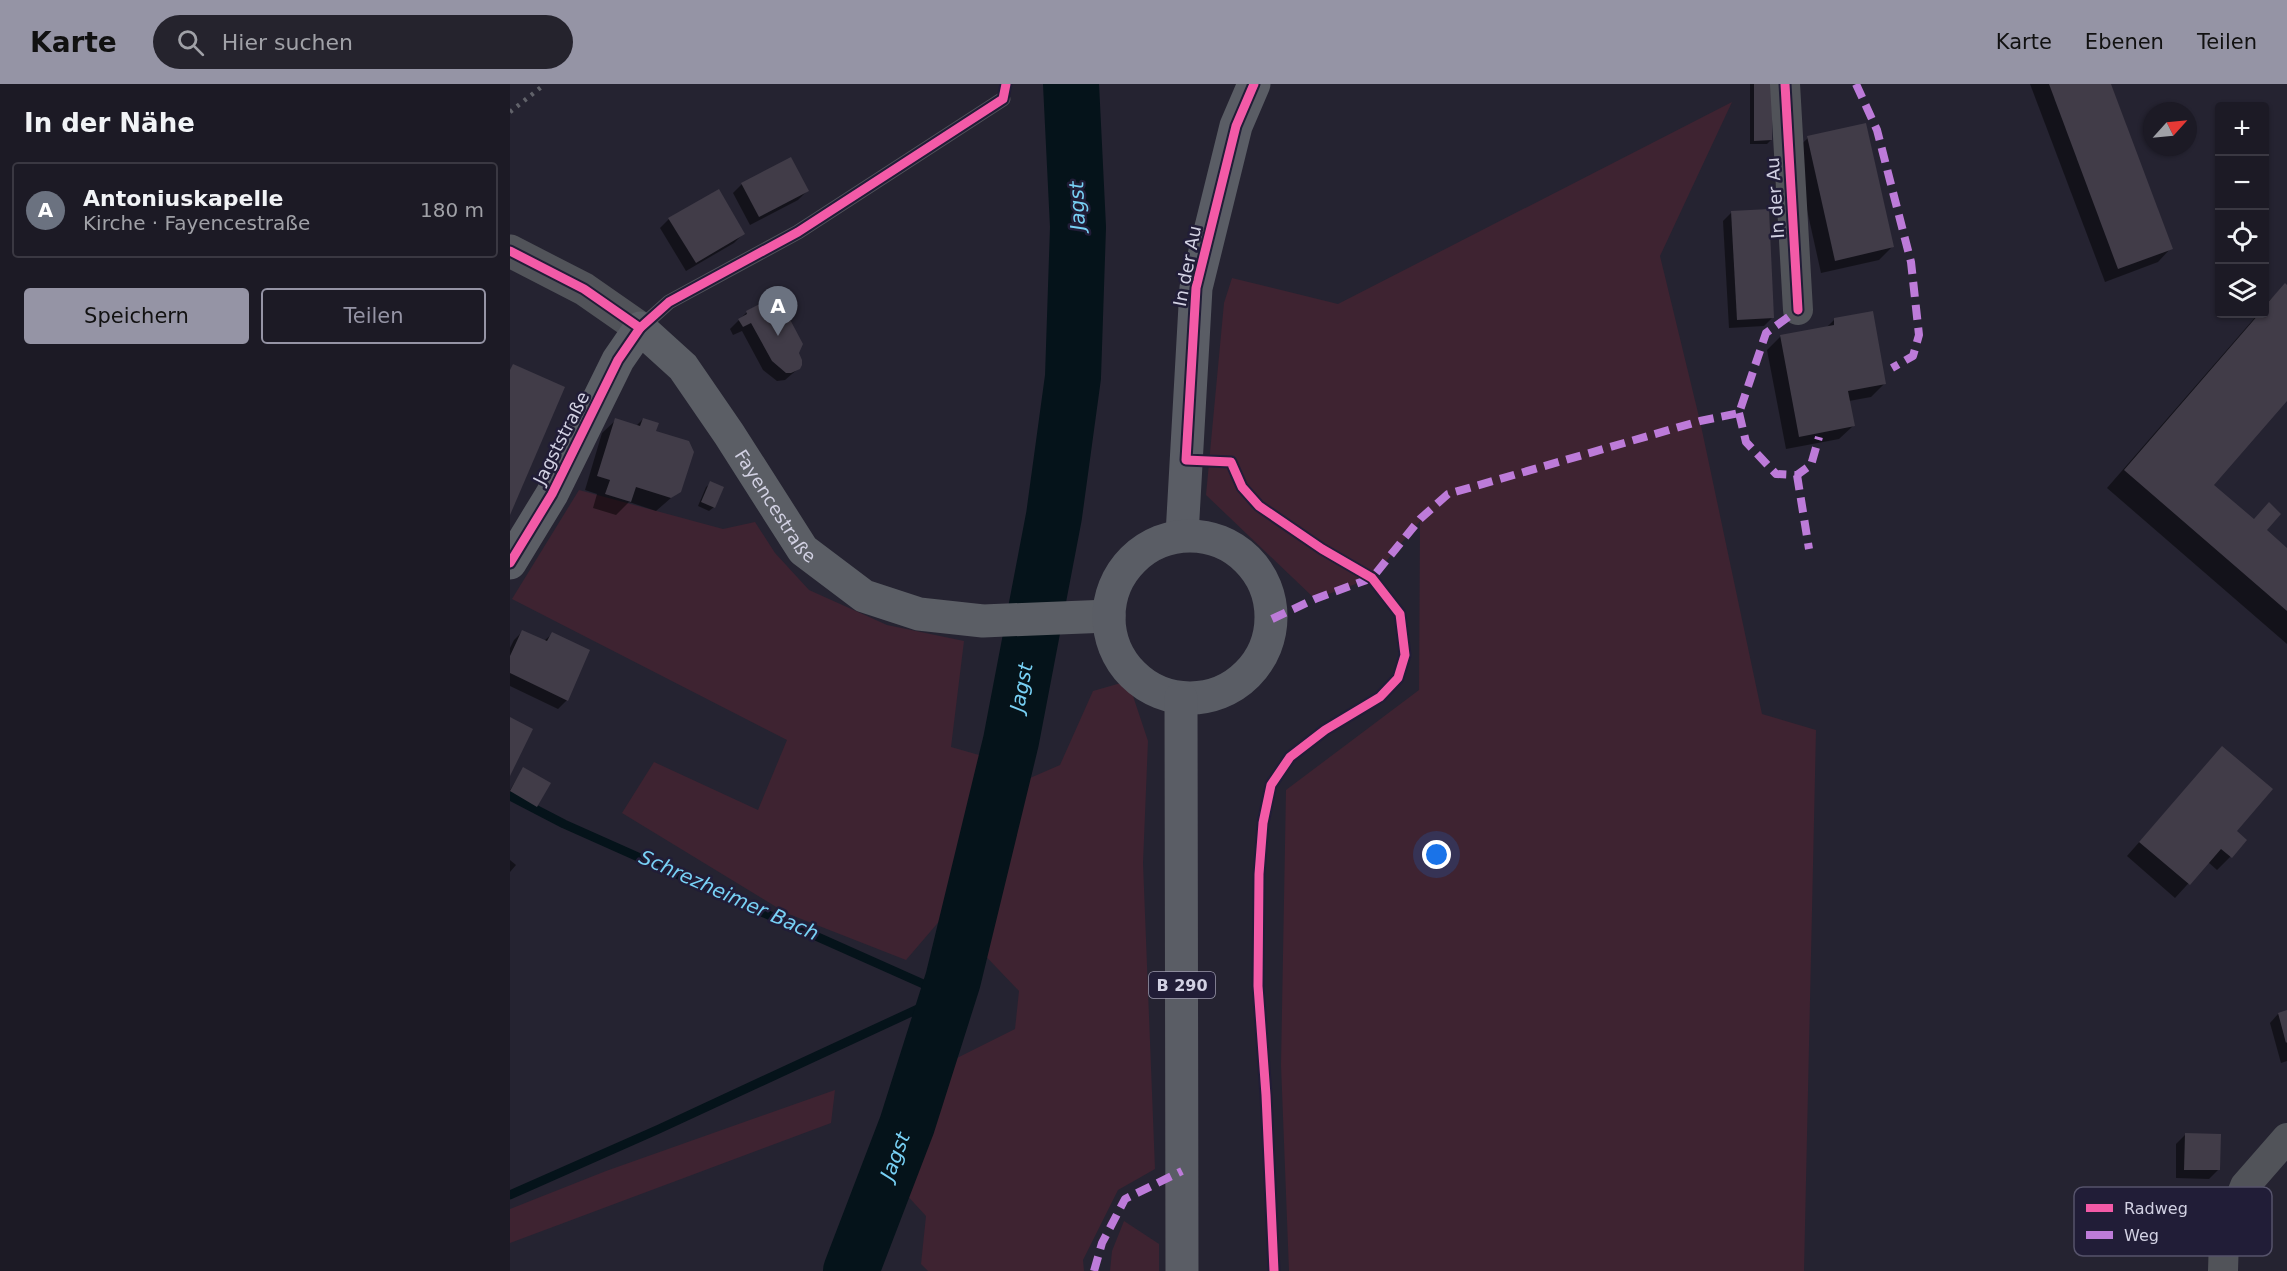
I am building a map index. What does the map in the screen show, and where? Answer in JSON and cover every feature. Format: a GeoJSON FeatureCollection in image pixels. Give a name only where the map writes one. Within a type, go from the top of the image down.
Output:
{"type":"FeatureCollection","features":[{"type":"Feature","properties":{"kind":"main road","name":"In der Au"},"geometry":{"type":"LineString","coordinates":[[1182,535],[1196,288],[1236,126],[1254,84]]}},
{"type":"Feature","properties":{"kind":"main road","name":"Jagststraße"},"geometry":{"type":"LineString","coordinates":[[510,563],[552,494],[618,360],[640,328]]}},
{"type":"Feature","properties":{"kind":"main road","name":"Fayencestraße"},"geometry":{"type":"LineString","coordinates":[[640,328],[683,367],[729,434],[802,550],[864,596],[919,614],[983,621],[1109,616]]}},
{"type":"Feature","properties":{"kind":"main road"},"geometry":{"type":"LineString","coordinates":[[1182,535],[1209,537],[1235,548],[1255,567],[1268,591],[1272,619],[1267,645],[1254,669],[1233,686],[1208,697],[1181,698],[1159,692],[1138,680],[1122,662],[1112,640],[1109,616],[1112,593],[1122,571],[1138,554],[1159,541],[1182,535]]}},
{"type":"Feature","properties":{"kind":"main road","name":"B 290"},"geometry":{"type":"LineString","coordinates":[[1181,698],[1182,1271]]}},
{"type":"Feature","properties":{"kind":"street","name":"In der Au"},"geometry":{"type":"LineString","coordinates":[[1785,84],[1798,310]]}},
{"type":"Feature","properties":{"kind":"street","name":"Fayencestraße"},"geometry":{"type":"LineString","coordinates":[[510,251],[584,289],[640,328]]}},
{"type":"Feature","properties":{"kind":"street"},"geometry":{"type":"LineString","coordinates":[[2245,1187],[2287,1138]]}},
{"type":"Feature","properties":{"kind":"street"},"geometry":{"type":"LineString","coordinates":[[2223,1256],[2223,1271]]}},
{"type":"Feature","properties":{"kind":"lane"},"geometry":{"type":"LineString","coordinates":[[640,328],[669,302],[798,232],[1004,99]]}},
{"type":"Feature","properties":{"kind":"shaded area"},"geometry":{"type":"Polygon","coordinates":[[[1732,102],[1660,256],[1700,421],[1762,714],[1816,730],[1804,1271],[1289,1271],[1281,1065],[1286,790],[1419,690],[1420,521],[1372,578],[1315,599],[1206,495],[1224,303],[1232,278],[1338,304],[1732,102]]]}},
{"type":"Feature","properties":{"kind":"shaded area"},"geometry":{"type":"Polygon","coordinates":[[[579,490],[723,529],[755,522],[775,553],[809,590],[887,625],[964,641],[951,747],[986,757],[948,911],[906,960],[786,913],[622,813],[654,762],[758,810],[787,740],[512,599],[579,490]]]}},
{"type":"Feature","properties":{"kind":"shaded area"},"geometry":{"type":"Polygon","coordinates":[[[1128,681],[1148,741],[1143,863],[1155,1169],[1118,1190],[1083,1260],[1084,1271],[928,1271],[921,1264],[926,1216],[893,1180],[955,1059],[1015,1029],[1019,991],[976,946],[1030,778],[1060,765],[1093,691],[1128,681]]]}},
{"type":"Feature","properties":{"kind":"shaded area"},"geometry":{"type":"Polygon","coordinates":[[[835,1090],[831,1123],[510,1243],[510,1209],[606,1171],[835,1090]]]}},
{"type":"Feature","properties":{"kind":"shaded area"},"geometry":{"type":"Polygon","coordinates":[[[1124,1221],[1159,1244],[1159,1271],[1110,1271],[1112,1251],[1124,1221]]]}},
{"type":"Feature","properties":{"kind":"building"},"geometry":{"type":"Polygon","coordinates":[[[1754,84],[1772,84],[1772,140],[1754,141],[1754,84]]]}},
{"type":"Feature","properties":{"kind":"building"},"geometry":{"type":"Polygon","coordinates":[[[2049,84],[2111,84],[2173,249],[2118,269],[2049,84]]]}},
{"type":"Feature","properties":{"kind":"building"},"geometry":{"type":"Polygon","coordinates":[[[1866,123],[1894,247],[1835,261],[1807,136],[1866,123]]]}},
{"type":"Feature","properties":{"kind":"building"},"geometry":{"type":"Polygon","coordinates":[[[791,157],[809,191],[759,217],[741,183],[791,157]]]}},
{"type":"Feature","properties":{"kind":"building"},"geometry":{"type":"Polygon","coordinates":[[[719,189],[745,234],[696,263],[668,218],[719,189]]]}},
{"type":"Feature","properties":{"kind":"building"},"geometry":{"type":"Polygon","coordinates":[[[1769,209],[1774,318],[1737,320],[1731,211],[1769,209]]]}},
{"type":"Feature","properties":{"kind":"building"},"geometry":{"type":"Polygon","coordinates":[[[2285,283],[2287,285],[2287,401],[2214,485],[2254,519],[2269,502],[2281,514],[2267,530],[2287,548],[2287,611],[2124,470],[2256,318],[2269,318],[2269,301],[2285,283]]]}},
{"type":"Feature","properties":{"kind":"building"},"geometry":{"type":"Polygon","coordinates":[[[777,295],[803,344],[799,353],[802,365],[800,369],[791,373],[786,373],[772,361],[751,323],[743,327],[738,319],[747,314],[746,311],[777,295]]]}},
{"type":"Feature","properties":{"kind":"building"},"geometry":{"type":"Polygon","coordinates":[[[1873,311],[1886,384],[1848,391],[1855,426],[1799,437],[1780,335],[1834,325],[1834,318],[1873,311]]]}},
{"type":"Feature","properties":{"kind":"building"},"geometry":{"type":"Polygon","coordinates":[[[513,364],[565,387],[510,515],[510,370],[513,364]]]}},
{"type":"Feature","properties":{"kind":"building"},"geometry":{"type":"Polygon","coordinates":[[[615,418],[640,426],[643,418],[659,423],[656,431],[689,441],[694,452],[681,492],[671,498],[636,487],[631,502],[605,494],[610,480],[597,476],[615,418]]]}},
{"type":"Feature","properties":{"kind":"building"},"geometry":{"type":"Polygon","coordinates":[[[710,481],[724,487],[715,508],[701,502],[710,481]]]}},
{"type":"Feature","properties":{"kind":"building"},"geometry":{"type":"Polygon","coordinates":[[[522,630],[547,641],[552,632],[590,650],[568,701],[510,673],[510,656],[522,630]]]}},
{"type":"Feature","properties":{"kind":"building"},"geometry":{"type":"Polygon","coordinates":[[[510,717],[533,729],[510,776],[510,717]]]}},
{"type":"Feature","properties":{"kind":"building"},"geometry":{"type":"Polygon","coordinates":[[[2222,746],[2273,789],[2237,831],[2247,840],[2232,858],[2221,849],[2190,885],[2139,842],[2222,746]]]}},
{"type":"Feature","properties":{"kind":"building"},"geometry":{"type":"Polygon","coordinates":[[[523,767],[551,783],[537,807],[510,791],[523,767]]]}},
{"type":"Feature","properties":{"kind":"building"},"geometry":{"type":"Polygon","coordinates":[[[2287,1010],[2287,1042],[2286,1043],[2278,1013],[2287,1010]]]}},
{"type":"Feature","properties":{"kind":"building"},"geometry":{"type":"Polygon","coordinates":[[[2185,1133],[2221,1134],[2220,1170],[2184,1170],[2185,1133]]]}},
{"type":"Feature","properties":{"kind":"waterway","name":"Jagst"},"geometry":{"type":"LineString","coordinates":[[851,1271],[907,1125],[953,980],[1011,741],[1054,516],[1073,377],[1078,227],[1071,84]]}},
{"type":"Feature","properties":{"kind":"waterway","name":"Schrezheimer Bach"},"geometry":{"type":"LineString","coordinates":[[510,796],[564,824],[948,995]]}},
{"type":"Feature","properties":{"kind":"waterway"},"geometry":{"type":"LineString","coordinates":[[510,1195],[659,1129],[948,995]]}},
{"type":"Feature","properties":{"kind":"railway"},"geometry":{"type":"LineString","coordinates":[[510,112],[545,84]]}},
{"type":"Feature","properties":{"kind":"marked path"},"geometry":{"type":"LineString","coordinates":[[1856,84],[1877,130],[1911,262],[1919,335],[1913,356],[1892,368]]}},
{"type":"Feature","properties":{"kind":"marked path"},"geometry":{"type":"LineString","coordinates":[[1272,619],[1315,599],[1372,578],[1420,519],[1448,494],[1700,421],[1739,413],[1766,333],[1798,310]]}},
{"type":"Feature","properties":{"kind":"marked path"},"geometry":{"type":"LineString","coordinates":[[1739,413],[1746,442],[1776,474],[1797,475],[1811,465],[1819,437]]}},
{"type":"Feature","properties":{"kind":"marked path"},"geometry":{"type":"LineString","coordinates":[[1797,475],[1809,549]]}},
{"type":"Feature","properties":{"kind":"marked path"},"geometry":{"type":"LineString","coordinates":[[1094,1271],[1102,1243],[1125,1199],[1182,1171]]}},
{"type":"Feature","properties":{"kind":"cycle path"},"geometry":{"type":"LineString","coordinates":[[510,563],[552,494],[618,360],[640,328],[669,302],[798,232],[1003,99],[1006,84]]}},
{"type":"Feature","properties":{"kind":"cycle path"},"geometry":{"type":"LineString","coordinates":[[1254,84],[1236,126],[1196,288],[1186,460],[1231,462],[1242,487],[1259,506],[1322,549],[1372,578],[1400,614],[1405,655],[1398,678],[1380,697],[1325,730],[1290,757],[1271,785],[1263,823],[1259,874],[1258,986],[1266,1095],[1274,1271]]}},
{"type":"Feature","properties":{"kind":"cycle path"},"geometry":{"type":"LineString","coordinates":[[1785,84],[1798,310]]}},
{"type":"Feature","properties":{"kind":"cycle path"},"geometry":{"type":"LineString","coordinates":[[510,251],[584,289],[640,328]]}},
{"type":"Feature","properties":{"kind":"place","name":"Antoniuskapelle"},"geometry":{"type":"Point","coordinates":[778,336]}}]}
